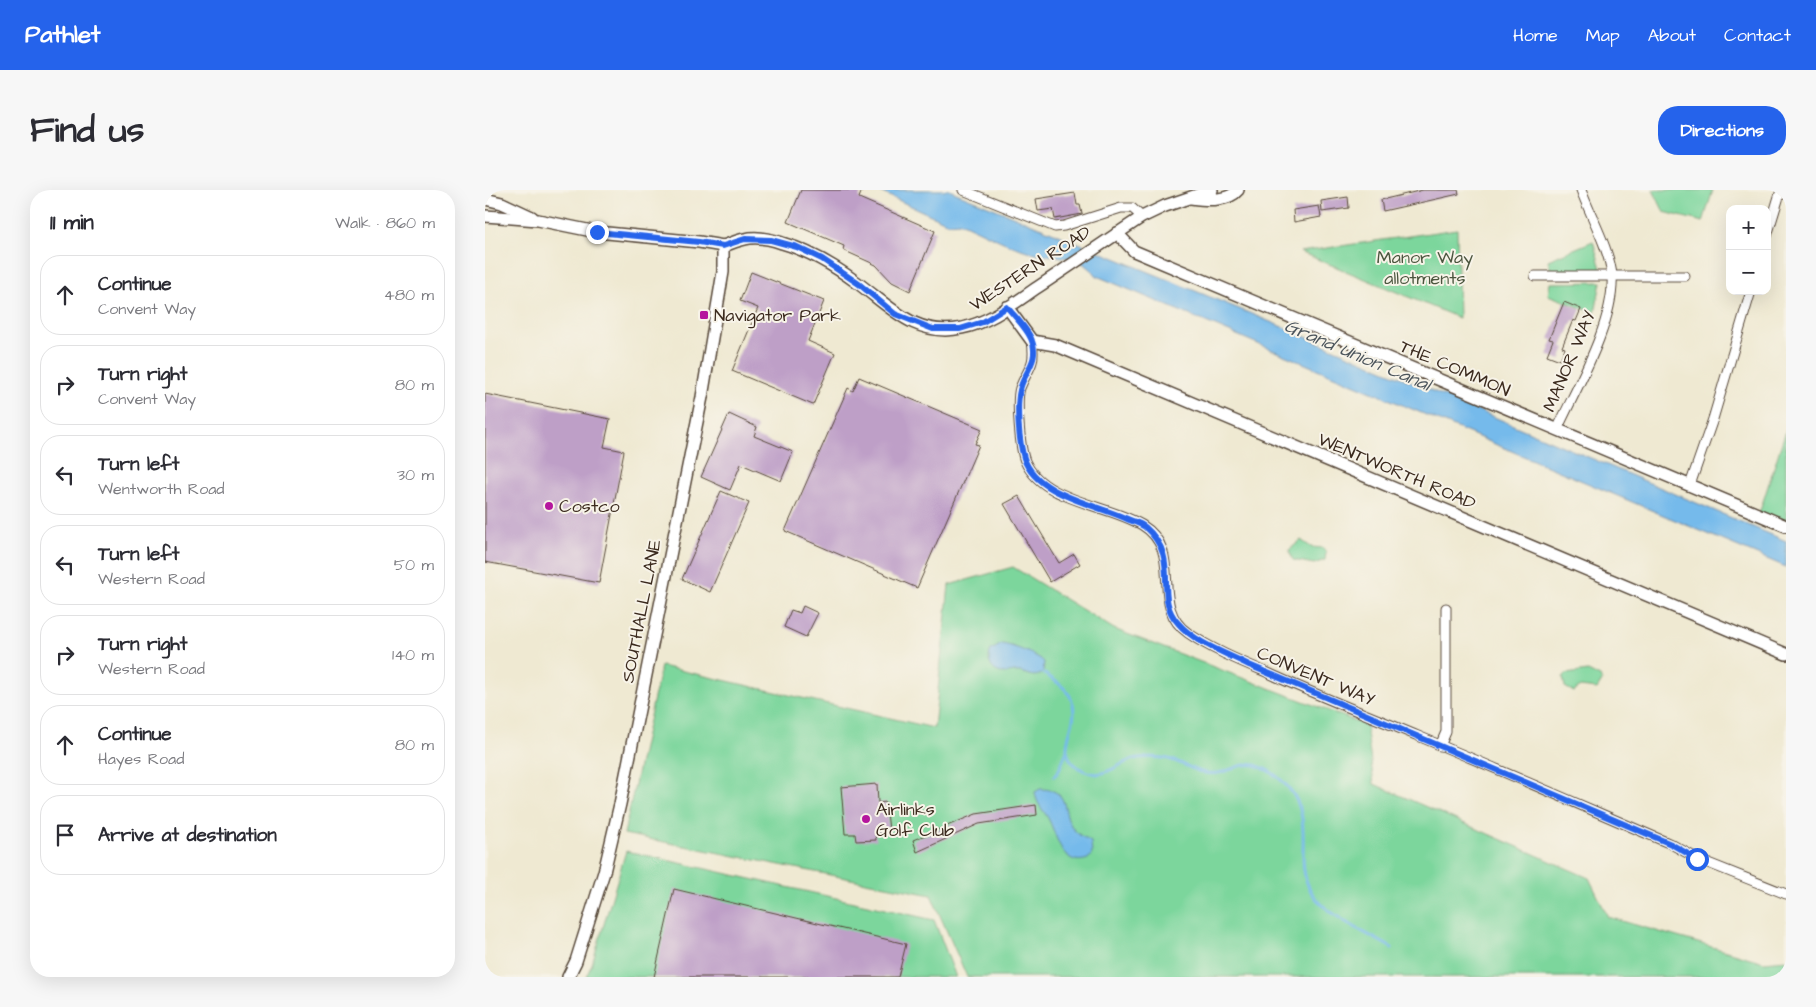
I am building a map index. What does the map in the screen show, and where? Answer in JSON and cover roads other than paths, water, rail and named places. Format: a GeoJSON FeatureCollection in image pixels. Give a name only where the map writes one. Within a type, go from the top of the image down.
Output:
{"type":"FeatureCollection","features":[{"type":"Feature","properties":{"kind":"street"},"geometry":{"type":"LineString","coordinates":[[963,190],[1055,227],[1064,226],[1121,208],[1132,208],[1142,217]]}},
{"type":"Feature","properties":{"kind":"street","name":"WESTERN ROAD"},"geometry":{"type":"LineString","coordinates":[[723,246],[745,239],[757,238],[797,247],[822,259],[859,284],[895,314],[933,329],[960,329],[983,322],[1142,217],[1165,206],[1212,190]]}},
{"type":"Feature","properties":{"kind":"street","name":"WESTERN ROAD"},"geometry":{"type":"LineString","coordinates":[[1191,198],[1218,199],[1234,195],[1238,190]]}},
{"type":"Feature","properties":{"kind":"street","name":"MANOR WAY"},"geometry":{"type":"LineString","coordinates":[[1557,430],[1603,329],[1611,302],[1612,276],[1609,261],[1581,190]]}},
{"type":"Feature","properties":{"kind":"street"},"geometry":{"type":"LineString","coordinates":[[1771,223],[1781,190]]}},
{"type":"Feature","properties":{"kind":"street"},"geometry":{"type":"LineString","coordinates":[[485,199],[502,203],[538,220]]}},
{"type":"Feature","properties":{"kind":"street"},"geometry":{"type":"LineString","coordinates":[[485,216],[538,220],[597,232],[723,246]]}},
{"type":"Feature","properties":{"kind":"street","name":"THE COMMON"},"geometry":{"type":"LineString","coordinates":[[1117,233],[1134,250],[1786,526]]}},
{"type":"Feature","properties":{"kind":"street","name":"SOUTHALL LANE"},"geometry":{"type":"LineString","coordinates":[[567,977],[576,961],[604,872],[621,794],[702,397],[723,272],[723,246]]}},
{"type":"Feature","properties":{"kind":"street"},"geometry":{"type":"LineString","coordinates":[[1535,276],[1685,276]]}},
{"type":"Feature","properties":{"kind":"street"},"geometry":{"type":"LineString","coordinates":[[1690,485],[1713,419],[1750,295]]}},
{"type":"Feature","properties":{"kind":"street"},"geometry":{"type":"LineString","coordinates":[[1007,307],[1033,341]]}},
{"type":"Feature","properties":{"kind":"street","name":"WENTWORTH ROAD"},"geometry":{"type":"LineString","coordinates":[[1033,341],[1055,345],[1786,654]]}},
{"type":"Feature","properties":{"kind":"street","name":"CONVENT WAY"},"geometry":{"type":"LineString","coordinates":[[1033,341],[1032,366],[1020,390],[1020,434],[1024,459],[1033,475],[1048,487],[1144,526],[1160,543],[1167,569],[1166,598],[1176,622],[1188,633],[1249,665],[1671,844],[1697,859],[1786,894]]}},
{"type":"Feature","properties":{"kind":"street"},"geometry":{"type":"LineString","coordinates":[[1441,746],[1446,732],[1446,608]]}},
{"type":"Feature","properties":{"kind":"water"},"geometry":{"type":"Polygon","coordinates":[[[876,190],[949,190],[1254,315],[1786,541],[1786,567],[1097,276],[1082,263],[1063,257],[1034,253],[1016,247],[960,222],[948,223],[876,190]]]}},
{"type":"Feature","properties":{"kind":"water"},"geometry":{"type":"Polygon","coordinates":[[[1002,644],[1037,656],[1044,662],[1043,673],[1034,676],[1020,672],[1006,673],[996,671],[989,662],[989,658],[991,650],[1002,644]]]}},
{"type":"Feature","properties":{"kind":"water"},"geometry":{"type":"Polygon","coordinates":[[[1040,789],[1050,790],[1061,797],[1072,827],[1078,834],[1091,842],[1092,854],[1088,859],[1079,861],[1066,855],[1037,800],[1035,792],[1040,789]]]}},
{"type":"Feature","properties":{"kind":"waterway"},"geometry":{"type":"LineString","coordinates":[[1043,673],[1060,685],[1070,696],[1074,711],[1068,739],[1068,756],[1074,764],[1085,771],[1099,774],[1138,758],[1164,758],[1200,772],[1212,774],[1250,764],[1269,771],[1278,777],[1293,794],[1300,808],[1303,822],[1303,866],[1306,880],[1312,893],[1327,909],[1338,917],[1392,948]]}},
{"type":"Feature","properties":{"kind":"waterway"},"geometry":{"type":"LineString","coordinates":[[1054,776],[1058,772],[1067,751]]}},
{"type":"Feature","properties":{"kind":"place","name":"Navigator Park"},"geometry":{"type":"Point","coordinates":[704,315]}},
{"type":"Feature","properties":{"kind":"place","name":"Costco"},"geometry":{"type":"Point","coordinates":[549,506]}},
{"type":"Feature","properties":{"kind":"place","name":"Airlinks Golf Club"},"geometry":{"type":"Point","coordinates":[866,819]}},
{"type":"Feature","properties":{"kind":"park label","name":"Manor Way allotments"},"geometry":{"type":"Point","coordinates":[1425,267]}},
{"type":"Feature","properties":{"kind":"water label","name":"Grand Union Canal"},"geometry":{"type":"Point","coordinates":[1358,354]}}]}
